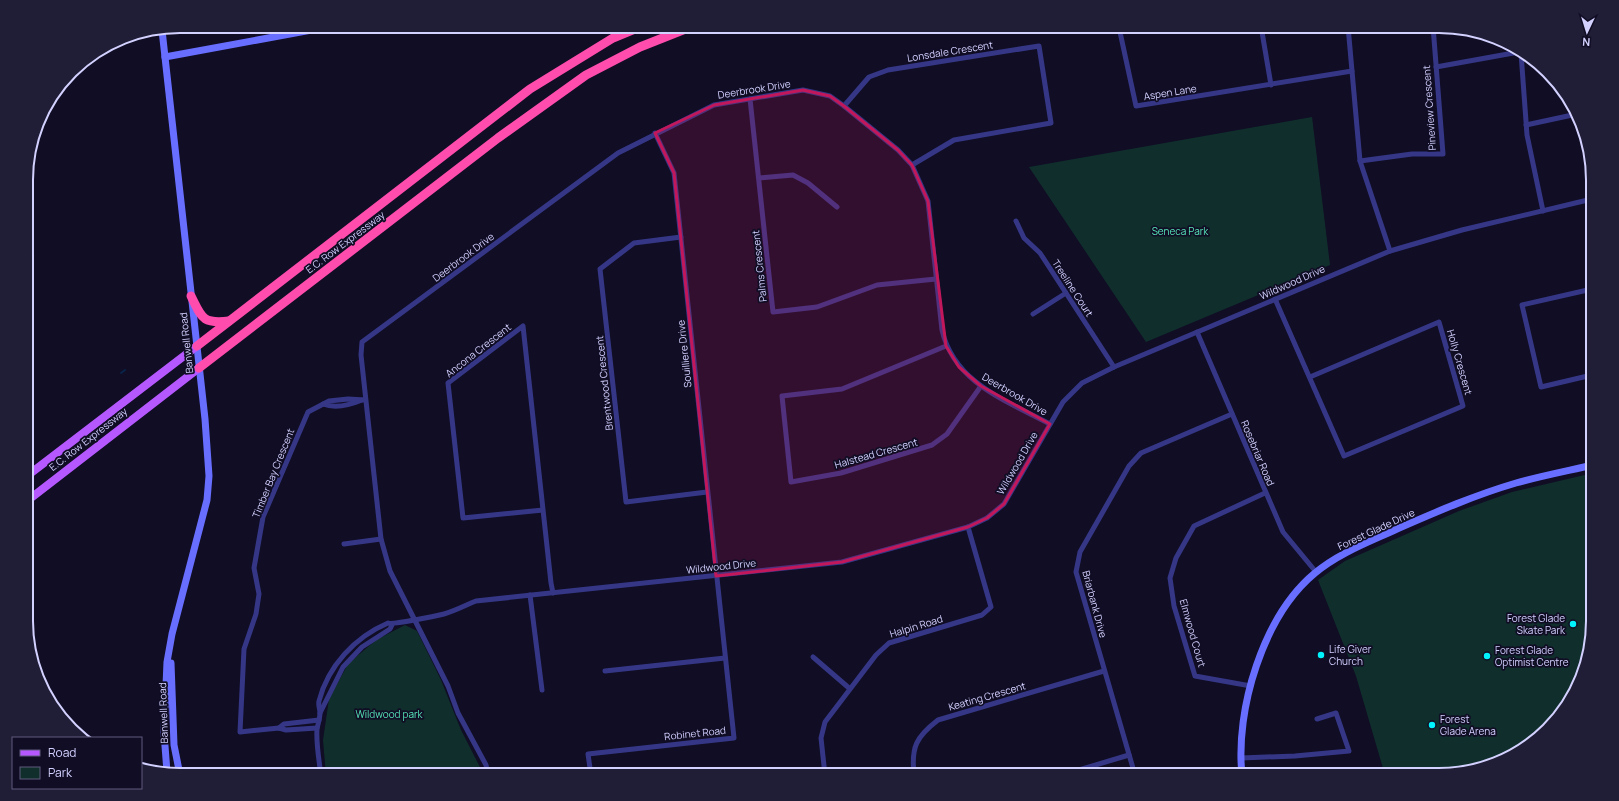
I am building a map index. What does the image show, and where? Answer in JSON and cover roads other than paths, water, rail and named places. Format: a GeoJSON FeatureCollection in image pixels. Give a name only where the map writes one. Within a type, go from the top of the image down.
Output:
{"type":"FeatureCollection","features":[{"type":"Feature","properties":{"kind":"highway","name":"E.C. Row Expressway"},"geometry":{"type":"LineString","coordinates":[[197,346],[530,89],[613,38],[625,33]]}},
{"type":"Feature","properties":{"kind":"highway","name":"E.C. Row Expressway"},"geometry":{"type":"LineString","coordinates":[[199,368],[498,138],[586,75],[640,47],[675,33]]}},
{"type":"Feature","properties":{"kind":"highway"},"geometry":{"type":"LineString","coordinates":[[191,296],[200,314],[206,320],[216,322],[230,320]]}},
{"type":"Feature","properties":{"kind":"main road"},"geometry":{"type":"LineString","coordinates":[[165,56],[294,33]]}},
{"type":"Feature","properties":{"kind":"main road","name":"Banwell Road"},"geometry":{"type":"LineString","coordinates":[[162,34],[205,419],[208,487],[202,524],[172,634],[167,662],[164,733],[167,768]]}},
{"type":"Feature","properties":{"kind":"main road","name":"E.C. Row Expressway"},"geometry":{"type":"LineString","coordinates":[[33,471],[197,346]]}},
{"type":"Feature","properties":{"kind":"main road","name":"E.C. Row Expressway"},"geometry":{"type":"LineString","coordinates":[[33,496],[199,368]]}},
{"type":"Feature","properties":{"kind":"main road","name":"Forest Glade Drive"},"geometry":{"type":"LineString","coordinates":[[1242,768],[1242,726],[1251,686],[1259,660],[1278,618],[1306,581],[1316,572],[1348,551],[1455,504],[1516,483],[1586,467]]}},
{"type":"Feature","properties":{"kind":"main road","name":"Banwell Road"},"geometry":{"type":"LineString","coordinates":[[170,651],[174,745],[179,768]]}},
{"type":"Feature","properties":{"kind":"street","name":"Aspen Lane"},"geometry":{"type":"LineString","coordinates":[[1120,33],[1136,106],[1352,71]]}},
{"type":"Feature","properties":{"kind":"street"},"geometry":{"type":"LineString","coordinates":[[1262,33],[1271,85]]}},
{"type":"Feature","properties":{"kind":"street"},"geometry":{"type":"LineString","coordinates":[[1349,33],[1360,161],[1390,251]]}},
{"type":"Feature","properties":{"kind":"street","name":"Pineview Crescent"},"geometry":{"type":"LineString","coordinates":[[1360,161],[1412,154],[1443,154],[1434,33]]}},
{"type":"Feature","properties":{"kind":"street","name":"Lonsdale Crescent"},"geometry":{"type":"LineString","coordinates":[[844,106],[869,76],[888,70],[1039,46],[1051,123],[954,140],[912,165]]}},
{"type":"Feature","properties":{"kind":"street"},"geometry":{"type":"LineString","coordinates":[[1436,67],[1514,54]]}},
{"type":"Feature","properties":{"kind":"street"},"geometry":{"type":"LineString","coordinates":[[1520,58],[1526,126],[1543,211]]}},
{"type":"Feature","properties":{"kind":"street","name":"Deerbrook Drive"},"geometry":{"type":"LineString","coordinates":[[365,400],[361,355],[362,342],[618,153],[655,133],[714,105],[803,90],[830,96],[898,150],[912,165],[928,201],[936,279],[946,346],[959,367],[981,386],[1050,424]]}},
{"type":"Feature","properties":{"kind":"street","name":"Palms Crescent"},"geometry":{"type":"LineString","coordinates":[[750,99],[760,178],[773,312],[817,307],[876,285],[936,279]]}},
{"type":"Feature","properties":{"kind":"street"},"geometry":{"type":"LineString","coordinates":[[1526,126],[1571,115]]}},
{"type":"Feature","properties":{"kind":"street","name":"Souilliere Drive"},"geometry":{"type":"LineString","coordinates":[[655,133],[674,173],[716,576]]}},
{"type":"Feature","properties":{"kind":"street"},"geometry":{"type":"LineString","coordinates":[[760,178],[793,176],[808,183],[836,208]]}},
{"type":"Feature","properties":{"kind":"street","name":"Wildwood Drive"},"geometry":{"type":"LineString","coordinates":[[320,713],[318,703],[337,661],[356,642],[376,628],[388,623],[392,625],[415,618],[444,614],[476,601],[842,562],[968,526],[987,518],[1004,504],[1063,402],[1082,383],[1114,367],[1390,251],[1462,230],[1586,200]]}},
{"type":"Feature","properties":{"kind":"street","name":"Treeline Court"},"geometry":{"type":"LineString","coordinates":[[1016,221],[1024,238],[1040,253],[1114,367]]}},
{"type":"Feature","properties":{"kind":"street","name":"Brentwood Crescent"},"geometry":{"type":"LineString","coordinates":[[681,237],[634,243],[600,269],[626,502],[707,492]]}},
{"type":"Feature","properties":{"kind":"street"},"geometry":{"type":"LineString","coordinates":[[1586,290],[1522,305],[1541,387],[1586,376]]}},
{"type":"Feature","properties":{"kind":"street"},"geometry":{"type":"LineString","coordinates":[[1033,314],[1066,293]]}},
{"type":"Feature","properties":{"kind":"street","name":"Holly Crescent"},"geometry":{"type":"LineString","coordinates":[[1275,299],[1344,456],[1463,406],[1439,322],[1310,377]]}},
{"type":"Feature","properties":{"kind":"street","name":"Ancona Crescent"},"geometry":{"type":"LineString","coordinates":[[544,510],[464,518],[448,383],[523,326],[544,510],[553,593]]}},
{"type":"Feature","properties":{"kind":"street","name":"Rosebriar Road"},"geometry":{"type":"LineString","coordinates":[[1197,332],[1282,532],[1316,572]]}},
{"type":"Feature","properties":{"kind":"street","name":"Halstead Crescent"},"geometry":{"type":"LineString","coordinates":[[946,346],[842,389],[782,396],[790,482],[841,473],[932,445],[947,434],[981,386]]}},
{"type":"Feature","properties":{"kind":"street"},"geometry":{"type":"LineString","coordinates":[[365,400],[381,539],[390,571],[415,618],[448,686],[458,713],[487,768]]}},
{"type":"Feature","properties":{"kind":"street","name":"Timber Bay Crescent"},"geometry":{"type":"LineString","coordinates":[[317,728],[286,730],[279,728],[240,732],[244,649],[256,614],[259,594],[254,568],[263,517],[308,412],[323,404],[330,407],[349,405],[365,400]]}},
{"type":"Feature","properties":{"kind":"street","name":"Briarbank Drive"},"geometry":{"type":"LineString","coordinates":[[1133,768],[1076,572],[1080,552],[1129,466],[1141,453],[1232,414]]}},
{"type":"Feature","properties":{"kind":"street","name":"Elmwood Court"},"geometry":{"type":"LineString","coordinates":[[1251,686],[1195,676],[1174,606],[1170,578],[1176,558],[1194,526],[1265,493]]}},
{"type":"Feature","properties":{"kind":"street","name":"Halpin Road"},"geometry":{"type":"LineString","coordinates":[[824,768],[821,738],[825,722],[849,688],[876,655],[889,643],[982,615],[991,607],[968,526]]}},
{"type":"Feature","properties":{"kind":"street"},"geometry":{"type":"LineString","coordinates":[[344,544],[381,539]]}},
{"type":"Feature","properties":{"kind":"street","name":"Robinet Road"},"geometry":{"type":"LineString","coordinates":[[589,768],[588,754],[734,738],[716,576]]}},
{"type":"Feature","properties":{"kind":"street"},"geometry":{"type":"LineString","coordinates":[[530,595],[542,690]]}},
{"type":"Feature","properties":{"kind":"street"},"geometry":{"type":"LineString","coordinates":[[320,768],[317,728],[320,713],[343,667],[362,647],[390,629],[392,625]]}},
{"type":"Feature","properties":{"kind":"street"},"geometry":{"type":"LineString","coordinates":[[813,657],[849,688]]}},
{"type":"Feature","properties":{"kind":"street"},"geometry":{"type":"LineString","coordinates":[[605,671],[725,658]]}},
{"type":"Feature","properties":{"kind":"street","name":"Keating Crescent"},"geometry":{"type":"LineString","coordinates":[[913,768],[912,757],[916,743],[925,730],[938,720],[1104,671]]}},
{"type":"Feature","properties":{"kind":"street"},"geometry":{"type":"LineString","coordinates":[[1241,758],[1295,756],[1349,751],[1336,713],[1317,719]]}},
{"type":"Feature","properties":{"kind":"street","name":"Timber Bay Crescent"},"geometry":{"type":"LineString","coordinates":[[279,728],[284,724],[319,720]]}},
{"type":"Feature","properties":{"kind":"street"},"geometry":{"type":"LineString","coordinates":[[1085,768],[1129,755]]}},
{"type":"Feature","properties":{"kind":"waterway"},"geometry":{"type":"LineString","coordinates":[[121,373],[125,370]]}},
{"type":"Feature","properties":{"kind":"place","name":"Forest Glade Skate Park"},"geometry":{"type":"Point","coordinates":[1573,624]}},
{"type":"Feature","properties":{"kind":"place","name":"Life Giver Church"},"geometry":{"type":"Point","coordinates":[1321,655]}},
{"type":"Feature","properties":{"kind":"place","name":"Forest Glade Optimist Centre"},"geometry":{"type":"Point","coordinates":[1487,656]}},
{"type":"Feature","properties":{"kind":"place","name":"Forest Glade Arena"},"geometry":{"type":"Point","coordinates":[1432,725]}},
{"type":"Feature","properties":{"kind":"park label","name":"Seneca Park"},"geometry":{"type":"Point","coordinates":[1180,231]}},
{"type":"Feature","properties":{"kind":"park label","name":"Wildwood park"},"geometry":{"type":"Point","coordinates":[389,714]}}]}
